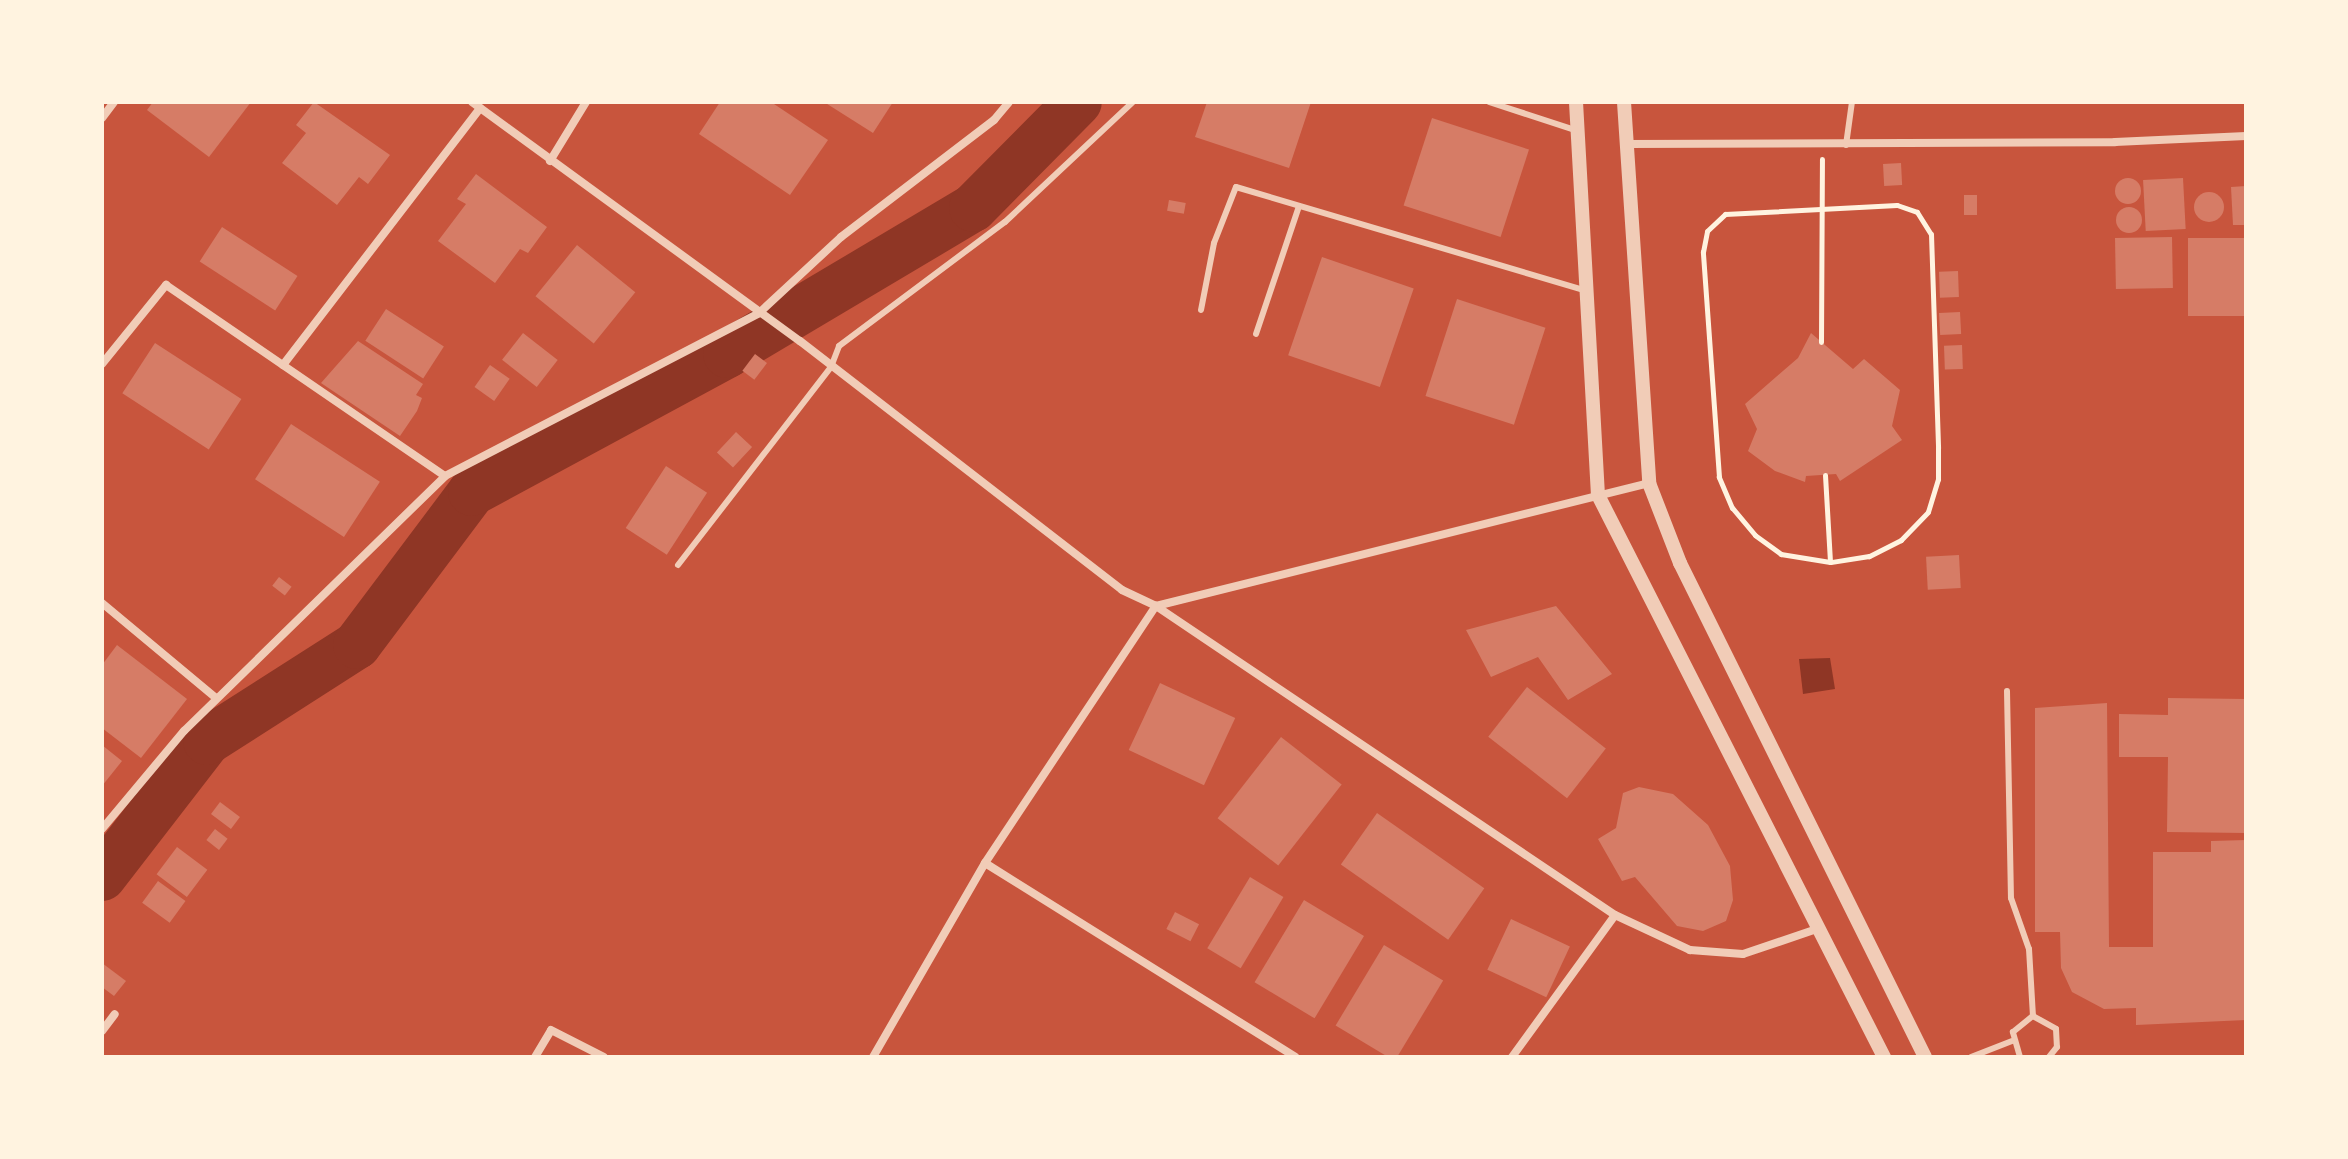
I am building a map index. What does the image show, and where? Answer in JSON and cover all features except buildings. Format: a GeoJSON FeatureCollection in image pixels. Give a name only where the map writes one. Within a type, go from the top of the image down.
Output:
{"type":"FeatureCollection","features":[{"type":"Feature","properties":{"kind":"street"},"geometry":{"type":"LineString","coordinates":[[102,118],[114,102]]}},
{"type":"Feature","properties":{"kind":"street"},"geometry":{"type":"LineString","coordinates":[[550,161],[586,102]]}},
{"type":"Feature","properties":{"kind":"street"},"geometry":{"type":"LineString","coordinates":[[102,829],[216,698],[445,476],[759,313],[841,237],[994,120],[1009,102]]}},
{"type":"Feature","properties":{"kind":"street"},"geometry":{"type":"LineString","coordinates":[[1576,102],[1598,495],[1884,1057]]}},
{"type":"Feature","properties":{"kind":"street"},"geometry":{"type":"LineString","coordinates":[[1624,102],[1649,483],[1680,563],[1925,1057]]}},
{"type":"Feature","properties":{"kind":"street"},"geometry":{"type":"LineString","coordinates":[[283,365],[476,105],[800,341],[1122,590],[1156,606],[1615,915],[1690,950],[1743,954],[1820,928]]}},
{"type":"Feature","properties":{"kind":"street"},"geometry":{"type":"LineString","coordinates":[[1627,144],[1846,145],[2246,136]]}},
{"type":"Feature","properties":{"kind":"street"},"geometry":{"type":"LineString","coordinates":[[102,364],[166,285],[445,476]]}},
{"type":"Feature","properties":{"kind":"street"},"geometry":{"type":"LineString","coordinates":[[873,1057],[985,863],[1156,606],[1649,483]]}},
{"type":"Feature","properties":{"kind":"street"},"geometry":{"type":"LineString","coordinates":[[102,603],[216,698]]}},
{"type":"Feature","properties":{"kind":"street"},"geometry":{"type":"LineString","coordinates":[[985,863],[1295,1057]]}},
{"type":"Feature","properties":{"kind":"street"},"geometry":{"type":"LineString","coordinates":[[1512,1057],[1615,915]]}},
{"type":"Feature","properties":{"kind":"street"},"geometry":{"type":"LineString","coordinates":[[102,1031],[115,1014]]}},
{"type":"Feature","properties":{"kind":"street"},"geometry":{"type":"LineString","coordinates":[[535,1057],[551,1030],[604,1057]]}},
{"type":"Feature","properties":{"kind":"lane"},"geometry":{"type":"LineString","coordinates":[[678,565],[831,367],[839,346],[1005,222],[1133,102]]}},
{"type":"Feature","properties":{"kind":"lane"},"geometry":{"type":"LineString","coordinates":[[1489,102],[1578,131]]}},
{"type":"Feature","properties":{"kind":"lane"},"geometry":{"type":"LineString","coordinates":[[1846,145],[1852,102]]}},
{"type":"Feature","properties":{"kind":"lane"},"geometry":{"type":"LineString","coordinates":[[1201,310],[1214,243],[1236,187],[1588,291]]}},
{"type":"Feature","properties":{"kind":"lane"},"geometry":{"type":"LineString","coordinates":[[1256,334],[1299,206]]}},
{"type":"Feature","properties":{"kind":"lane"},"geometry":{"type":"LineString","coordinates":[[2007,691],[2011,898],[2029,949],[2033,1016]]}},
{"type":"Feature","properties":{"kind":"lane"},"geometry":{"type":"LineString","coordinates":[[2020,1057],[2012,1041],[2017,1024],[2033,1016]]}},
{"type":"Feature","properties":{"kind":"lane"},"geometry":{"type":"LineString","coordinates":[[2033,1016],[2056,1029],[2057,1047],[2049,1057]]}},
{"type":"Feature","properties":{"kind":"lane"},"geometry":{"type":"LineString","coordinates":[[1971,1057],[2012,1041]]}},
{"type":"Feature","properties":{"kind":"path"},"geometry":{"type":"LineString","coordinates":[[1821,342],[1823,145]]}},
{"type":"Feature","properties":{"kind":"path"},"geometry":{"type":"LineString","coordinates":[[1897,205],[1917,212],[1931,234],[1938,479],[1928,512],[1901,540],[1869,556],[1830,562],[1781,554],[1755,535],[1732,508],[1719,477],[1703,252],[1707,231],[1725,214],[1897,205]]}},
{"type":"Feature","properties":{"kind":"path"},"geometry":{"type":"LineString","coordinates":[[1825,475],[1830,562]]}},
{"type":"Feature","properties":{"kind":"shaded area"},"geometry":{"type":"Polygon","coordinates":[[[1830,658],[1835,689],[1803,694],[1799,659],[1830,658]]]}},
{"type":"Feature","properties":{"kind":"waterway"},"geometry":{"type":"LineString","coordinates":[[102,877],[207,741],[357,645],[472,492],[727,354],[973,208],[1078,102]]}}]}
